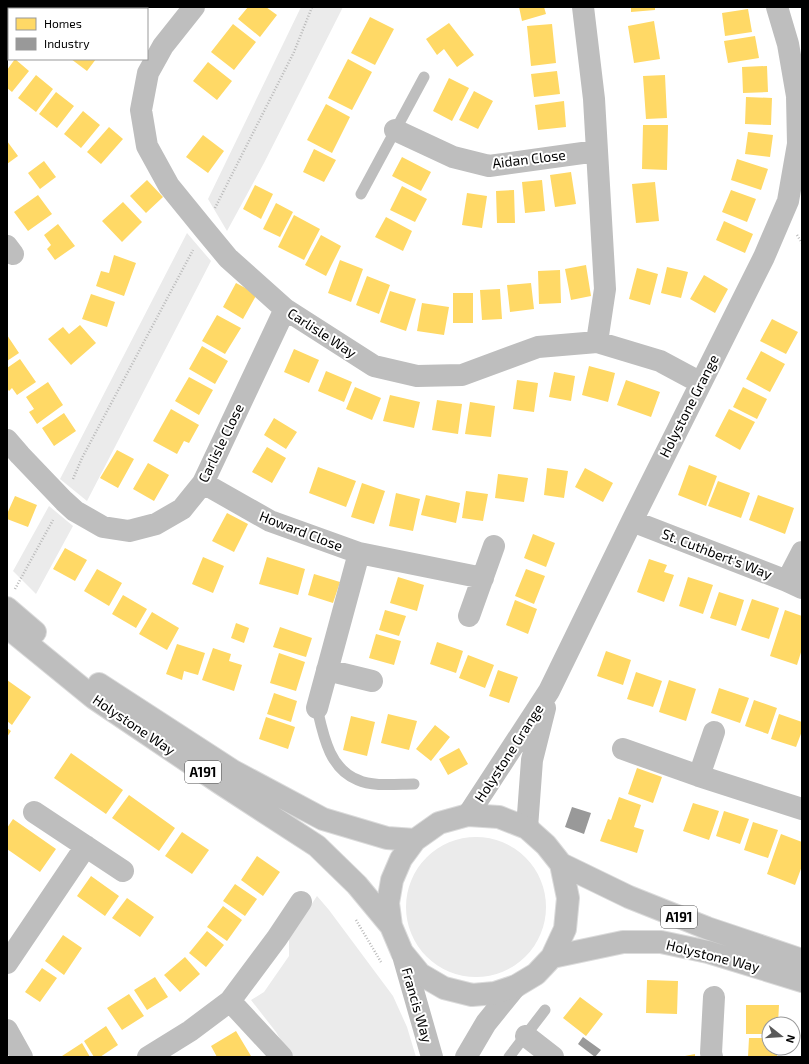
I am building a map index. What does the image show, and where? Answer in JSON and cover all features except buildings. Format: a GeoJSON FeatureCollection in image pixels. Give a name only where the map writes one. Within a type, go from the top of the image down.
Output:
{"type":"FeatureCollection","features":[{"type":"Feature","properties":{"kind":"street"},"geometry":{"type":"LineString","coordinates":[[583,7],[594,99],[605,289],[597,342]]}},
{"type":"Feature","properties":{"kind":"street","name":"Holystone Grange"},"geometry":{"type":"LineString","coordinates":[[468,815],[549,691],[764,256],[788,201],[798,144],[800,112],[788,44],[777,7]]}},
{"type":"Feature","properties":{"kind":"street","name":"Carlisle Way"},"geometry":{"type":"LineString","coordinates":[[185,10],[148,73],[141,110],[147,146],[169,186],[228,258],[285,309],[374,366],[417,376],[462,375],[538,347],[597,342],[660,361],[701,382]]}},
{"type":"Feature","properties":{"kind":"street","name":"Aidan Close"},"geometry":{"type":"LineString","coordinates":[[396,130],[453,157],[489,166],[596,151]]}},
{"type":"Feature","properties":{"kind":"street","name":"Carlisle Close"},"geometry":{"type":"LineString","coordinates":[[7,440],[64,501],[76,511],[103,527],[128,531],[156,524],[182,509],[203,483],[285,309]]}},
{"type":"Feature","properties":{"kind":"street","name":"Howard Close"},"geometry":{"type":"LineString","coordinates":[[203,483],[270,521],[359,553],[483,578]]}},
{"type":"Feature","properties":{"kind":"street","name":"St. Cuthbert's Way"},"geometry":{"type":"LineString","coordinates":[[632,521],[795,584]]}},
{"type":"Feature","properties":{"kind":"street"},"geometry":{"type":"LineString","coordinates":[[469,616],[494,546]]}},
{"type":"Feature","properties":{"kind":"street"},"geometry":{"type":"LineString","coordinates":[[795,584],[802,552]]}},
{"type":"Feature","properties":{"kind":"street","name":"Howard Close"},"geometry":{"type":"LineString","coordinates":[[317,708],[359,553]]}},
{"type":"Feature","properties":{"kind":"street","name":"Holystone Way"},"geometry":{"type":"LineString","coordinates":[[11,599],[87,675],[233,771],[323,819],[387,838],[415,840]]}},
{"type":"Feature","properties":{"kind":"street","name":"Holystone Way"},"geometry":{"type":"LineString","coordinates":[[7,627],[94,698],[317,846],[358,885],[391,926]]}},
{"type":"Feature","properties":{"kind":"street"},"geometry":{"type":"LineString","coordinates":[[327,670],[372,681]]}},
{"type":"Feature","properties":{"kind":"street","name":"Holystone Grange"},"geometry":{"type":"LineString","coordinates":[[526,828],[532,760],[549,691]]}},
{"type":"Feature","properties":{"kind":"street"},"geometry":{"type":"LineString","coordinates":[[699,776],[714,732]]}},
{"type":"Feature","properties":{"kind":"street"},"geometry":{"type":"LineString","coordinates":[[623,749],[802,810]]}},
{"type":"Feature","properties":{"kind":"street"},"geometry":{"type":"LineString","coordinates":[[34,812],[122,871]]}},
{"type":"Feature","properties":{"kind":"street","name":"Holystone Way"},"geometry":{"type":"LineString","coordinates":[[561,864],[568,898],[565,929],[552,957],[536,974],[516,986],[495,993],[472,995],[444,988],[420,974],[402,952],[391,926],[388,903],[392,880],[401,859],[415,840],[440,823],[468,815],[498,817],[526,828],[546,845],[561,864],[629,897],[707,928],[802,960]]}},
{"type":"Feature","properties":{"kind":"street"},"geometry":{"type":"LineString","coordinates":[[7,963],[86,846]]}},
{"type":"Feature","properties":{"kind":"street"},"geometry":{"type":"LineString","coordinates":[[148,1057],[190,1032],[230,1001],[278,938],[301,902]]}},
{"type":"Feature","properties":{"kind":"street","name":"Holystone Way"},"geometry":{"type":"LineString","coordinates":[[552,957],[623,942],[661,942],[708,952],[802,981]]}},
{"type":"Feature","properties":{"kind":"street","name":"Francis Way"},"geometry":{"type":"LineString","coordinates":[[402,952],[432,1057]]}},
{"type":"Feature","properties":{"kind":"street"},"geometry":{"type":"LineString","coordinates":[[466,1057],[486,1023],[516,986]]}},
{"type":"Feature","properties":{"kind":"street"},"geometry":{"type":"LineString","coordinates":[[712,1057],[714,997]]}},
{"type":"Feature","properties":{"kind":"street"},"geometry":{"type":"LineString","coordinates":[[230,1001],[282,1057]]}},
{"type":"Feature","properties":{"kind":"street"},"geometry":{"type":"LineString","coordinates":[[7,1030],[22,1057]]}},
{"type":"Feature","properties":{"kind":"street"},"geometry":{"type":"LineString","coordinates":[[526,1036],[553,1057]]}},
{"type":"Feature","properties":{"kind":"lane"},"geometry":{"type":"LineString","coordinates":[[361,194],[424,77]]}},
{"type":"Feature","properties":{"kind":"lane"},"geometry":{"type":"LineString","coordinates":[[317,708],[323,734],[332,757],[344,772],[358,781],[382,784],[414,784]]}},
{"type":"Feature","properties":{"kind":"lane"},"geometry":{"type":"LineString","coordinates":[[509,1057],[545,1010]]}},
{"type":"Feature","properties":{"kind":"path"},"geometry":{"type":"LineString","coordinates":[[11,599],[64,501],[82,458],[204,229],[294,52],[312,7]]}},
{"type":"Feature","properties":{"kind":"path"},"geometry":{"type":"LineString","coordinates":[[353,916],[381,964]]}},
{"type":"Feature","properties":{"kind":"shaded area"},"geometry":{"type":"Polygon","coordinates":[[[301,7],[343,7],[264,163],[227,231],[208,199],[301,7]]]}},
{"type":"Feature","properties":{"kind":"shaded area"},"geometry":{"type":"Polygon","coordinates":[[[187,233],[211,261],[87,501],[60,479],[187,233]]]}},
{"type":"Feature","properties":{"kind":"shaded area"},"geometry":{"type":"Polygon","coordinates":[[[49,506],[73,526],[36,594],[13,571],[49,506]]]}},
{"type":"Feature","properties":{"kind":"shaded area"},"geometry":{"type":"Polygon","coordinates":[[[476,837],[503,842],[515,849],[530,863],[541,880],[546,907],[541,934],[534,946],[520,961],[503,972],[476,977],[449,972],[437,965],[422,951],[411,934],[406,907],[411,880],[418,868],[432,853],[449,842],[476,837]]]}},
{"type":"Feature","properties":{"kind":"shaded area"},"geometry":{"type":"Polygon","coordinates":[[[317,896],[393,996],[407,1027],[416,1057],[291,1057],[276,1032],[251,1000],[264,992],[289,956],[289,938],[317,896]]]}}]}
